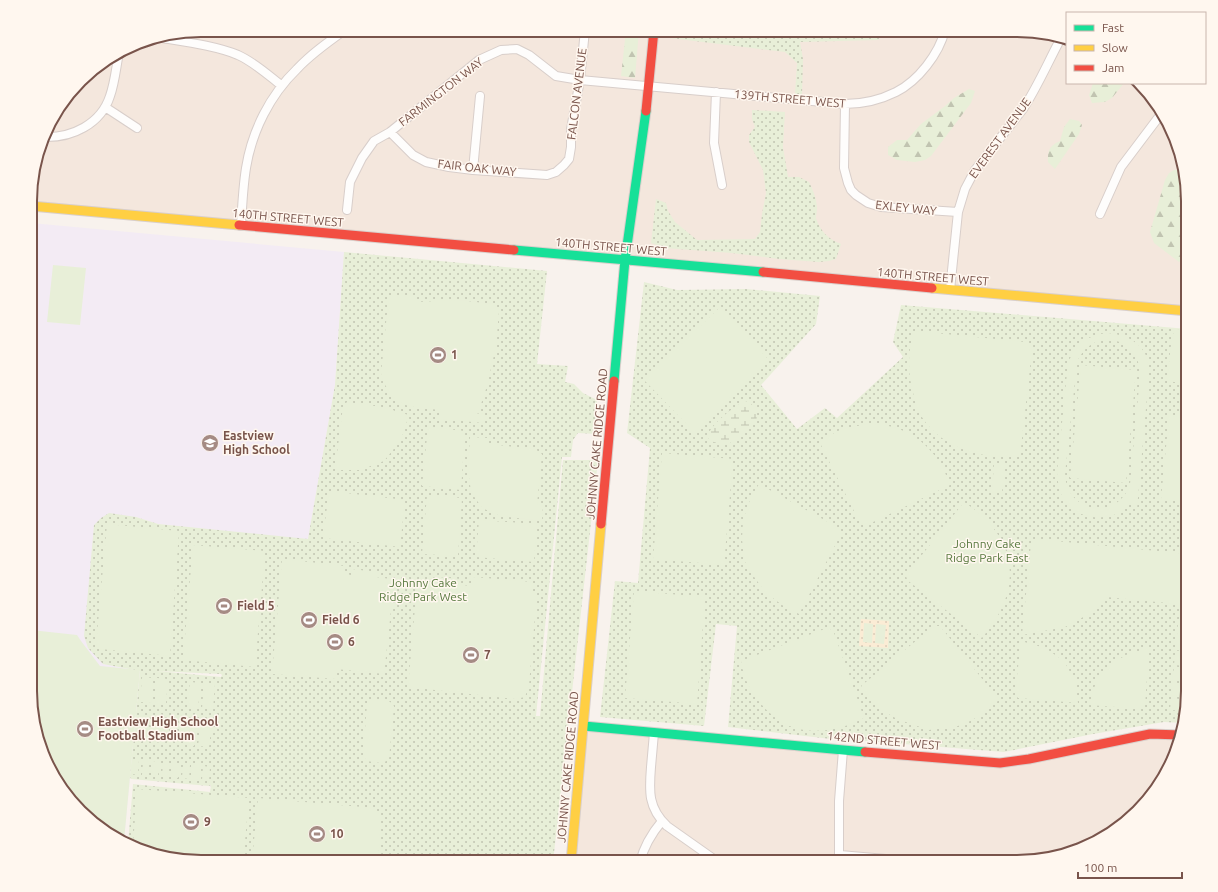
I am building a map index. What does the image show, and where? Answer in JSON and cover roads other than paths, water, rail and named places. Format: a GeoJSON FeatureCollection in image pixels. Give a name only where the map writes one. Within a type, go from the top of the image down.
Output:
{"type":"FeatureCollection","features":[{"type":"Feature","properties":{"kind":"street"},"geometry":{"type":"LineString","coordinates":[[240,226],[246,168],[256,131],[267,108],[282,86],[306,61],[335,37]]}},
{"type":"Feature","properties":{"kind":"street","name":"FALCON AVENUE"},"geometry":{"type":"LineString","coordinates":[[569,159],[572,116],[580,80],[584,37]]}},
{"type":"Feature","properties":{"kind":"street","name":"JOHNNY CAKE RIDGE ROAD"},"geometry":{"type":"LineString","coordinates":[[572,855],[625,260],[649,86],[653,37]]}},
{"type":"Feature","properties":{"kind":"street","name":"139TH STREET WEST"},"geometry":{"type":"LineString","coordinates":[[649,86],[845,104],[877,100],[897,92],[923,70],[935,55],[942,37]]}},
{"type":"Feature","properties":{"kind":"street"},"geometry":{"type":"LineString","coordinates":[[171,40],[218,49],[239,56],[258,67],[282,86]]}},
{"type":"Feature","properties":{"kind":"street","name":"EVEREST AVENUE"},"geometry":{"type":"LineString","coordinates":[[950,290],[958,212],[963,194],[975,170],[1030,99],[1043,77],[1059,43]]}},
{"type":"Feature","properties":{"kind":"street","name":"FARMINGTON WAY"},"geometry":{"type":"LineString","coordinates":[[347,210],[350,182],[362,158],[374,141],[390,132],[479,60],[501,50],[517,49],[529,55],[556,76],[580,80],[649,86]]}},
{"type":"Feature","properties":{"kind":"street"},"geometry":{"type":"LineString","coordinates":[[50,137],[69,135],[79,131],[98,116],[110,97],[118,60]]}},
{"type":"Feature","properties":{"kind":"street"},"geometry":{"type":"LineString","coordinates":[[716,92],[714,142],[722,185]]}},
{"type":"Feature","properties":{"kind":"street"},"geometry":{"type":"LineString","coordinates":[[473,170],[480,96]]}},
{"type":"Feature","properties":{"kind":"street","name":"EXLEY WAY"},"geometry":{"type":"LineString","coordinates":[[845,104],[844,168],[851,190],[856,195],[868,203],[881,206],[958,212]]}},
{"type":"Feature","properties":{"kind":"street"},"geometry":{"type":"LineString","coordinates":[[105,107],[137,128]]}},
{"type":"Feature","properties":{"kind":"street"},"geometry":{"type":"LineString","coordinates":[[1100,214],[1120,167],[1158,118]]}},
{"type":"Feature","properties":{"kind":"street","name":"FAIR OAK WAY"},"geometry":{"type":"LineString","coordinates":[[390,132],[413,155],[426,162],[449,167],[473,170],[547,174],[556,172],[569,159]]}},
{"type":"Feature","properties":{"kind":"street","name":"140TH STREET WEST"},"geometry":{"type":"LineString","coordinates":[[37,207],[1181,310]]}},
{"type":"Feature","properties":{"kind":"street","name":"142ND STREET WEST"},"geometry":{"type":"LineString","coordinates":[[584,726],[1000,763],[1029,759],[1150,734],[1175,735]]}},
{"type":"Feature","properties":{"kind":"street"},"geometry":{"type":"LineString","coordinates":[[654,733],[649,791],[653,807],[662,821],[708,855]]}},
{"type":"Feature","properties":{"kind":"street"},"geometry":{"type":"LineString","coordinates":[[839,855],[839,801],[843,750]]}},
{"type":"Feature","properties":{"kind":"street"},"geometry":{"type":"LineString","coordinates":[[642,855],[647,843],[662,821]]}},
{"type":"Feature","properties":{"kind":"place","name":"1"},"geometry":{"type":"Point","coordinates":[438,355]}},
{"type":"Feature","properties":{"kind":"place","name":"Eastview High School"},"geometry":{"type":"Point","coordinates":[210,443]}},
{"type":"Feature","properties":{"kind":"place","name":"Field 5"},"geometry":{"type":"Point","coordinates":[224,606]}},
{"type":"Feature","properties":{"kind":"place","name":"Field 6"},"geometry":{"type":"Point","coordinates":[309,620]}},
{"type":"Feature","properties":{"kind":"place","name":"6"},"geometry":{"type":"Point","coordinates":[335,642]}},
{"type":"Feature","properties":{"kind":"place","name":"7"},"geometry":{"type":"Point","coordinates":[471,655]}},
{"type":"Feature","properties":{"kind":"place","name":"Eastview High School Football Stadium"},"geometry":{"type":"Point","coordinates":[85,729]}},
{"type":"Feature","properties":{"kind":"place","name":"9"},"geometry":{"type":"Point","coordinates":[191,822]}},
{"type":"Feature","properties":{"kind":"place","name":"10"},"geometry":{"type":"Point","coordinates":[317,834]}},
{"type":"Feature","properties":{"kind":"park label","name":"Johnny Cake Ridge Park East"},"geometry":{"type":"Point","coordinates":[987,551]}},
{"type":"Feature","properties":{"kind":"park label","name":"Johnny Cake Ridge Park West"},"geometry":{"type":"Point","coordinates":[423,590]}}]}
